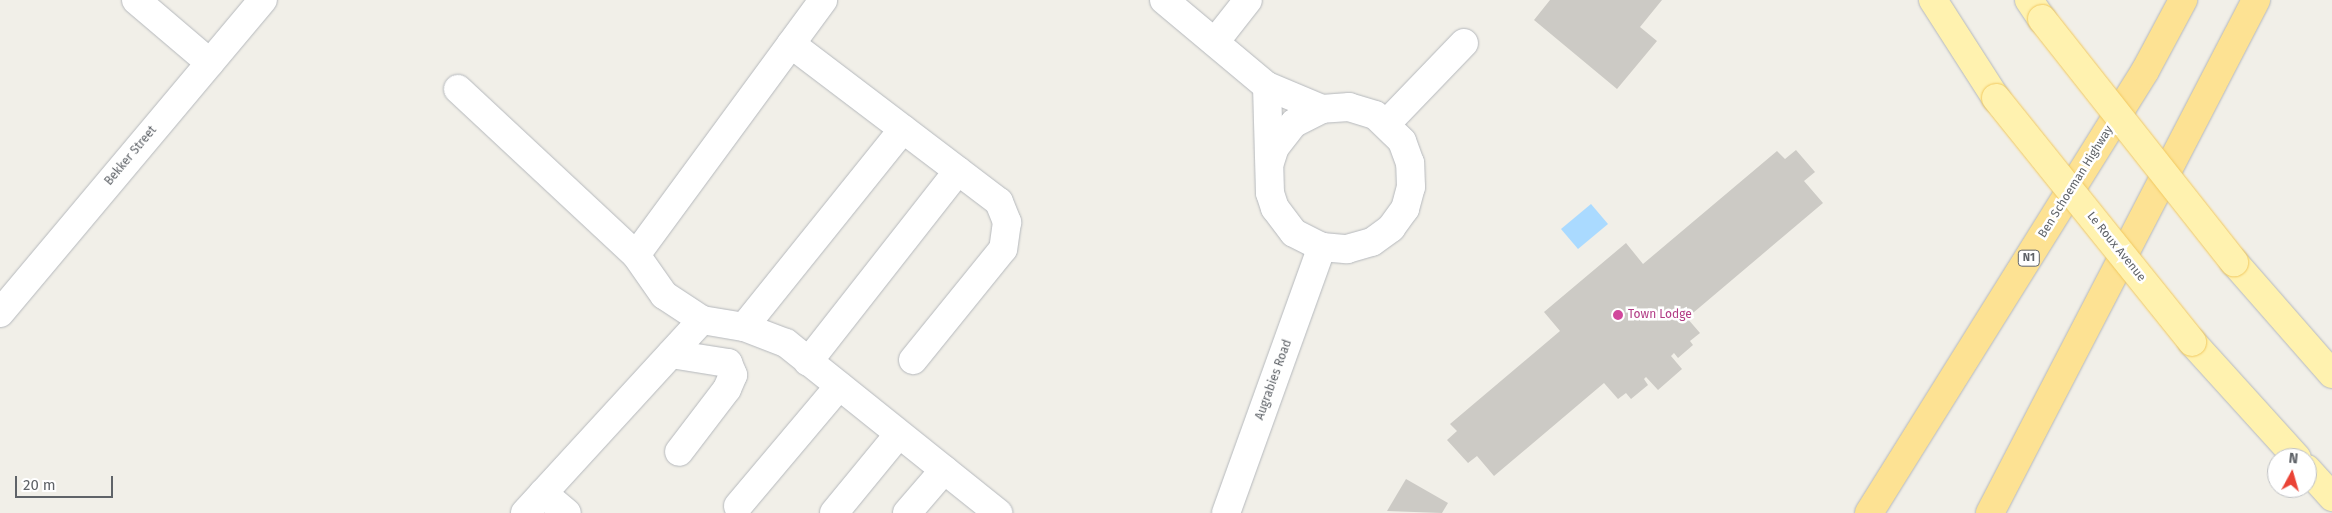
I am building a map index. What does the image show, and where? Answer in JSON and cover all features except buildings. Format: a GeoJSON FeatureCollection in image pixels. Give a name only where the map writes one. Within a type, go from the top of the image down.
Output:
{"type":"FeatureCollection","features":[{"type":"Feature","properties":{"kind":"highway","name":"Ben Schoeman Highway"},"geometry":{"type":"LineString","coordinates":[[1869,513],[2146,71],[2183,0]]}},
{"type":"Feature","properties":{"kind":"highway"},"geometry":{"type":"LineString","coordinates":[[1990,513],[2256,0]]}},
{"type":"Feature","properties":{"kind":"main road","name":"Le Roux Avenue"},"geometry":{"type":"LineString","coordinates":[[1933,0],[1996,98],[2192,342],[2288,448]]}},
{"type":"Feature","properties":{"kind":"main road"},"geometry":{"type":"LineString","coordinates":[[2035,9],[2234,262],[2332,374]]}},
{"type":"Feature","properties":{"kind":"main road"},"geometry":{"type":"LineString","coordinates":[[2317,480],[2332,497]]}},
{"type":"Feature","properties":{"kind":"street"},"geometry":{"type":"LineString","coordinates":[[136,0],[210,63]]}},
{"type":"Feature","properties":{"kind":"street","name":"Bekker Street"},"geometry":{"type":"LineString","coordinates":[[0,313],[263,0]]}},
{"type":"Feature","properties":{"kind":"street"},"geometry":{"type":"LineString","coordinates":[[636,255],[823,0]]}},
{"type":"Feature","properties":{"kind":"street"},"geometry":{"type":"LineString","coordinates":[[1164,0],[1267,86],[1322,109]]}},
{"type":"Feature","properties":{"kind":"street"},"geometry":{"type":"LineString","coordinates":[[1215,42],[1248,0]]}},
{"type":"Feature","properties":{"kind":"street"},"geometry":{"type":"LineString","coordinates":[[1387,123],[1464,43]]}},
{"type":"Feature","properties":{"kind":"street"},"geometry":{"type":"LineString","coordinates":[[790,44],[999,202],[1007,222],[1002,249],[913,360]]}},
{"type":"Feature","properties":{"kind":"street"},"geometry":{"type":"LineString","coordinates":[[1267,86],[1270,162],[1268,178],[1275,208],[1294,233],[1322,247],[1347,249],[1372,242],[1391,228],[1405,209],[1411,187],[1410,163],[1402,141],[1387,123],[1369,113],[1350,107],[1322,109],[1294,123],[1275,147],[1270,162]]}},
{"type":"Feature","properties":{"kind":"street"},"geometry":{"type":"LineString","coordinates":[[458,88],[636,255],[664,295],[702,320],[744,327],[786,343],[998,513]]}},
{"type":"Feature","properties":{"kind":"street"},"geometry":{"type":"LineString","coordinates":[[744,327],[903,129]]}},
{"type":"Feature","properties":{"kind":"street"},"geometry":{"type":"LineString","coordinates":[[808,362],[958,172]]}},
{"type":"Feature","properties":{"kind":"street","name":"Augrabies Road"},"geometry":{"type":"LineString","coordinates":[[1226,513],[1322,247]]}},
{"type":"Feature","properties":{"kind":"street"},"geometry":{"type":"LineString","coordinates":[[525,513],[702,320]]}},
{"type":"Feature","properties":{"kind":"street"},"geometry":{"type":"LineString","coordinates":[[671,354],[728,363],[733,375],[727,389],[679,452]]}},
{"type":"Feature","properties":{"kind":"street"},"geometry":{"type":"LineString","coordinates":[[738,506],[838,386]]}},
{"type":"Feature","properties":{"kind":"street"},"geometry":{"type":"LineString","coordinates":[[834,513],[899,434]]}},
{"type":"Feature","properties":{"kind":"street"},"geometry":{"type":"LineString","coordinates":[[907,513],[944,470]]}},
{"type":"Feature","properties":{"kind":"street"},"geometry":{"type":"LineString","coordinates":[[543,493],[567,513]]}},
{"type":"Feature","properties":{"kind":"water"},"geometry":{"type":"Polygon","coordinates":[[[1591,204],[1608,224],[1578,249],[1561,229],[1591,204]]]}},
{"type":"Feature","properties":{"kind":"place","name":"Town Lodge"},"geometry":{"type":"Point","coordinates":[1618,315]}}]}
